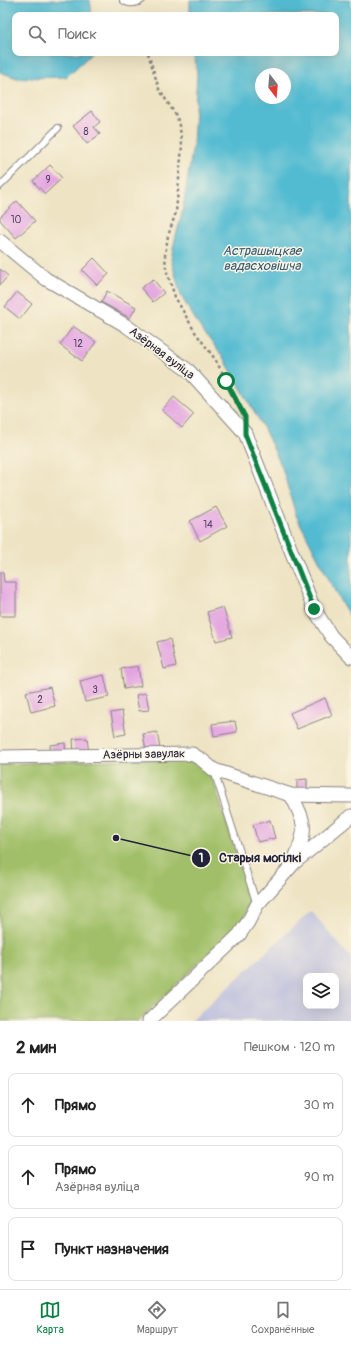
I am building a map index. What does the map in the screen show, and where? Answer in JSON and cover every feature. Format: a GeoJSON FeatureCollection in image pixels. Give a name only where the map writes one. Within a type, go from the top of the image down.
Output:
{"type":"FeatureCollection","features":[{"type":"Feature","properties":{"kind":"street","name":"Азёрная вуліца"},"geometry":{"type":"LineString","coordinates":[[0,241],[46,279],[125,325],[189,371],[245,434],[314,609],[331,636],[351,657]]}},
{"type":"Feature","properties":{"kind":"street","name":"Азёрны завулак"},"geometry":{"type":"LineString","coordinates":[[0,757],[187,753],[192,754],[202,760],[214,770],[291,795],[351,796]]}},
{"type":"Feature","properties":{"kind":"street"},"geometry":{"type":"LineString","coordinates":[[291,795],[300,812],[304,826],[303,841],[294,863]]}},
{"type":"Feature","properties":{"kind":"street"},"geometry":{"type":"LineString","coordinates":[[149,1021],[239,935],[257,905],[294,863],[351,816]]}},
{"type":"Feature","properties":{"kind":"lane"},"geometry":{"type":"LineString","coordinates":[[123,0],[127,3],[132,3],[142,0]]}},
{"type":"Feature","properties":{"kind":"lane"},"geometry":{"type":"LineString","coordinates":[[0,186],[58,128]]}},
{"type":"Feature","properties":{"kind":"lane"},"geometry":{"type":"LineString","coordinates":[[214,770],[257,905]]}},
{"type":"Feature","properties":{"kind":"path"},"geometry":{"type":"LineString","coordinates":[[149,56],[159,88],[177,117],[182,146],[176,212],[168,236],[164,255],[167,276],[175,297],[196,332],[215,358],[241,408]]}},
{"type":"Feature","properties":{"kind":"shaded area"},"geometry":{"type":"Polygon","coordinates":[[[311,911],[351,958],[351,1021],[191,1021],[311,911]]]}},
{"type":"Feature","properties":{"kind":"green space"},"geometry":{"type":"Polygon","coordinates":[[[190,757],[203,765],[213,780],[250,897],[243,921],[138,1021],[0,1021],[0,764],[190,757]]]}},
{"type":"Feature","properties":{"kind":"water"},"geometry":{"type":"Polygon","coordinates":[[[0,0],[90,0],[92,12],[12,12],[12,56],[89,56],[66,77],[17,78],[0,72],[0,0]]]}},
{"type":"Feature","properties":{"kind":"water","name":"Астрашыцкае вадасховішча"},"geometry":{"type":"Polygon","coordinates":[[[190,0],[351,0],[351,618],[339,599],[296,515],[282,467],[263,427],[225,360],[200,327],[181,296],[171,259],[182,214],[193,146],[197,74],[194,56],[339,56],[339,12],[190,12],[190,0]]]}},
{"type":"Feature","properties":{"kind":"building"},"geometry":{"type":"Polygon","coordinates":[[[92,111],[100,122],[94,127],[100,134],[87,144],[73,126],[92,111]]]}},
{"type":"Feature","properties":{"kind":"building"},"geometry":{"type":"Polygon","coordinates":[[[50,165],[62,178],[45,194],[33,181],[50,165]]]}},
{"type":"Feature","properties":{"kind":"building"},"geometry":{"type":"Polygon","coordinates":[[[17,201],[35,221],[16,238],[0,220],[0,217],[17,201]]]}},
{"type":"Feature","properties":{"kind":"building"},"geometry":{"type":"Polygon","coordinates":[[[94,258],[109,274],[97,285],[82,270],[94,258]]]}},
{"type":"Feature","properties":{"kind":"building"},"geometry":{"type":"Polygon","coordinates":[[[0,269],[8,276],[0,285],[0,269]]]}},
{"type":"Feature","properties":{"kind":"building"},"geometry":{"type":"Polygon","coordinates":[[[153,279],[164,293],[153,302],[141,288],[153,279]]]}},
{"type":"Feature","properties":{"kind":"building"},"geometry":{"type":"Polygon","coordinates":[[[107,291],[136,307],[130,318],[101,302],[107,291]]]}},
{"type":"Feature","properties":{"kind":"building"},"geometry":{"type":"Polygon","coordinates":[[[17,292],[32,304],[20,319],[5,307],[17,292]]]}},
{"type":"Feature","properties":{"kind":"building"},"geometry":{"type":"Polygon","coordinates":[[[73,326],[96,342],[82,361],[60,345],[73,326]]]}},
{"type":"Feature","properties":{"kind":"building"},"geometry":{"type":"Polygon","coordinates":[[[174,397],[194,414],[182,428],[162,410],[174,397]]]}},
{"type":"Feature","properties":{"kind":"building"},"geometry":{"type":"Polygon","coordinates":[[[216,507],[227,526],[200,541],[190,521],[216,507]]]}},
{"type":"Feature","properties":{"kind":"building"},"geometry":{"type":"Polygon","coordinates":[[[0,572],[3,572],[4,582],[16,582],[16,616],[0,616],[0,572]]]}},
{"type":"Feature","properties":{"kind":"building"},"geometry":{"type":"Polygon","coordinates":[[[223,607],[232,637],[216,641],[207,612],[223,607]]]}},
{"type":"Feature","properties":{"kind":"building"},"geometry":{"type":"Polygon","coordinates":[[[170,639],[176,666],[164,669],[157,642],[170,639]]]}},
{"type":"Feature","properties":{"kind":"building"},"geometry":{"type":"Polygon","coordinates":[[[138,666],[141,686],[124,689],[121,669],[138,666]]]}},
{"type":"Feature","properties":{"kind":"building"},"geometry":{"type":"Polygon","coordinates":[[[104,675],[109,697],[85,702],[80,681],[104,675]]]}},
{"type":"Feature","properties":{"kind":"building"},"geometry":{"type":"Polygon","coordinates":[[[50,687],[55,706],[31,712],[26,692],[50,687]]]}},
{"type":"Feature","properties":{"kind":"building"},"geometry":{"type":"Polygon","coordinates":[[[146,693],[149,710],[139,711],[136,695],[146,693]]]}},
{"type":"Feature","properties":{"kind":"building"},"geometry":{"type":"Polygon","coordinates":[[[325,698],[332,715],[297,729],[290,713],[325,698]]]}},
{"type":"Feature","properties":{"kind":"building"},"geometry":{"type":"Polygon","coordinates":[[[122,711],[126,734],[115,736],[111,713],[122,711]]]}},
{"type":"Feature","properties":{"kind":"building"},"geometry":{"type":"Polygon","coordinates":[[[235,721],[237,732],[214,736],[212,724],[235,721]]]}},
{"type":"Feature","properties":{"kind":"building"},"geometry":{"type":"Polygon","coordinates":[[[157,732],[160,749],[146,751],[143,734],[157,732]]]}},
{"type":"Feature","properties":{"kind":"building"},"geometry":{"type":"Polygon","coordinates":[[[87,738],[89,754],[74,755],[73,739],[87,738]]]}},
{"type":"Feature","properties":{"kind":"building"},"geometry":{"type":"Polygon","coordinates":[[[65,743],[66,757],[51,758],[50,745],[65,743]]]}},
{"type":"Feature","properties":{"kind":"building"},"geometry":{"type":"Polygon","coordinates":[[[307,779],[307,795],[297,795],[297,780],[307,779]]]}},
{"type":"Feature","properties":{"kind":"building"},"geometry":{"type":"Polygon","coordinates":[[[270,820],[275,838],[258,842],[253,825],[270,820]]]}},
{"type":"Feature","properties":{"kind":"place","name":"Старыя могілкі"},"geometry":{"type":"Point","coordinates":[116,838]}},
{"type":"Feature","properties":{"kind":"route"},"geometry":{"type":"LineString","coordinates":[[226,381],[245,417],[245,434],[314,609]]}}]}
